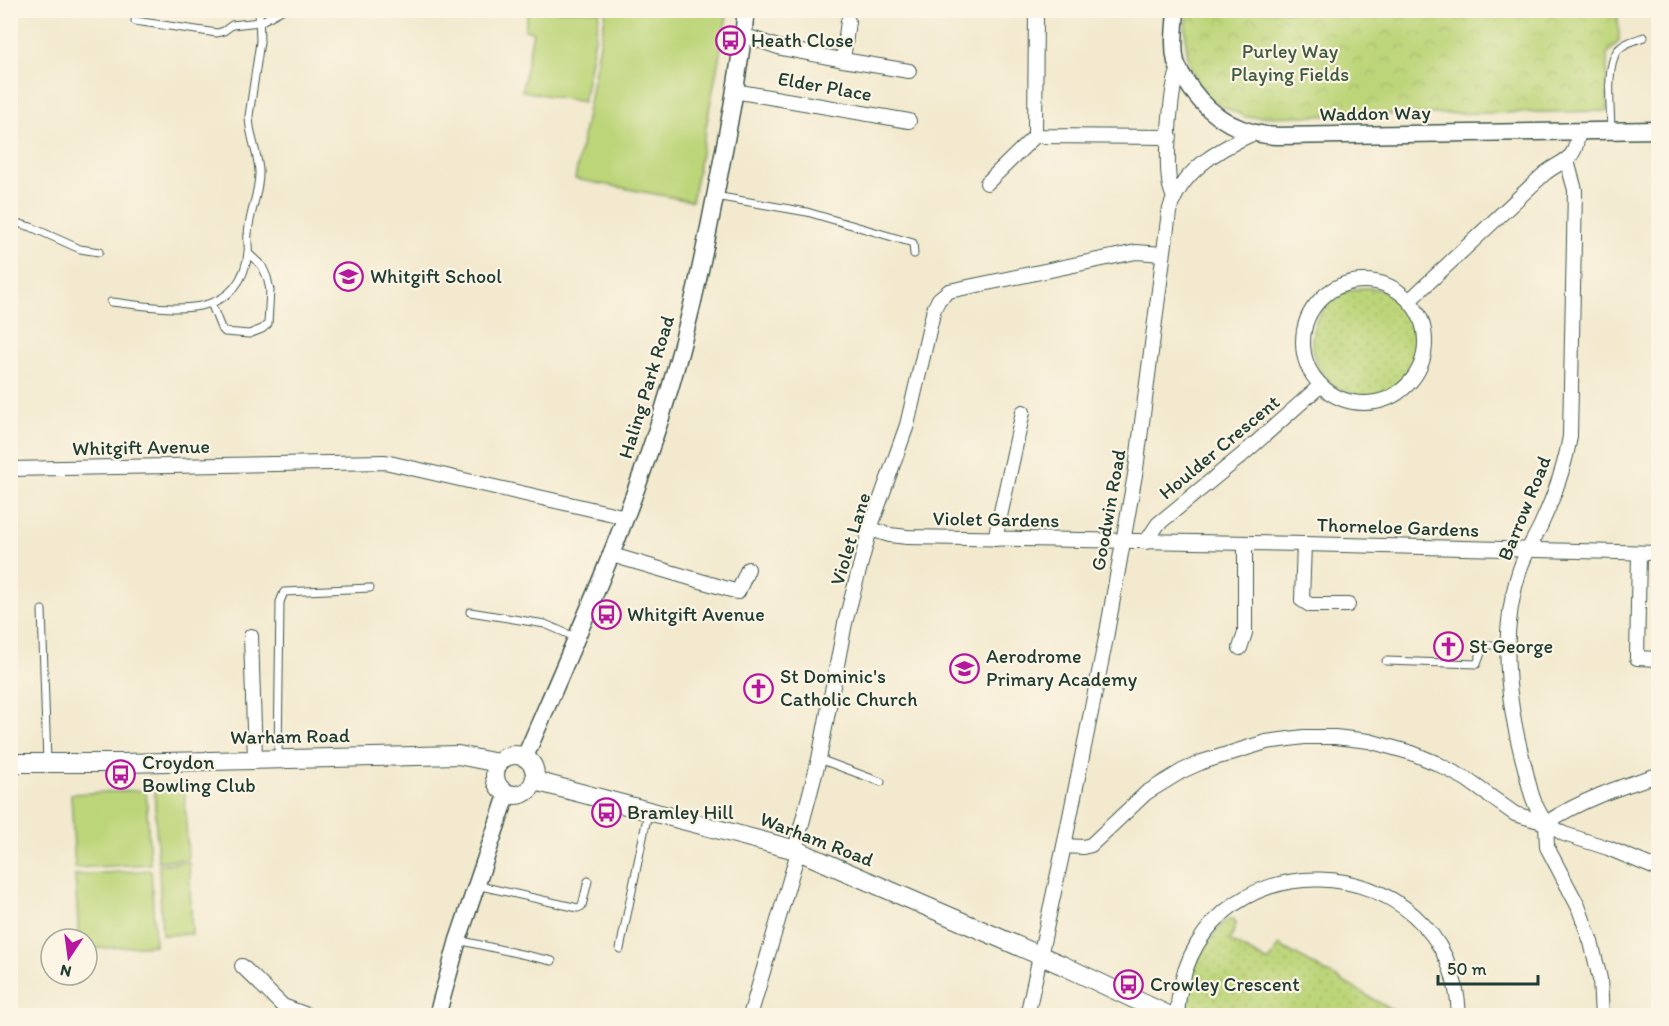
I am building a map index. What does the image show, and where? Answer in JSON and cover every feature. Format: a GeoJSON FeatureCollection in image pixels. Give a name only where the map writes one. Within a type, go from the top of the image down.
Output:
{"type":"FeatureCollection","features":[{"type":"Feature","properties":{"kind":"main road","name":"Warham Road"},"geometry":{"type":"LineString","coordinates":[[10,763],[458,754],[498,763]]}},
{"type":"Feature","properties":{"kind":"main road"},"geometry":{"type":"LineString","coordinates":[[515,755],[525,757],[532,764],[536,773],[531,788],[522,794],[510,795],[503,792],[494,776],[498,763],[506,757],[515,755]]}},
{"type":"Feature","properties":{"kind":"main road","name":"Warham Road"},"geometry":{"type":"LineString","coordinates":[[535,781],[796,850],[1040,955],[1170,1016]]}},
{"type":"Feature","properties":{"kind":"street","name":"Haling Park Road"},"geometry":{"type":"LineString","coordinates":[[525,757],[612,555],[651,449],[681,352],[715,195],[746,10]]}},
{"type":"Feature","properties":{"kind":"street"},"geometry":{"type":"LineString","coordinates":[[1035,136],[1036,10]]}},
{"type":"Feature","properties":{"kind":"street","name":"Waddon Way"},"geometry":{"type":"LineString","coordinates":[[1176,10],[1175,48],[1179,69],[1194,93],[1210,111],[1226,122],[1252,134],[1279,136],[1659,130]]}},
{"type":"Feature","properties":{"kind":"street"},"geometry":{"type":"LineString","coordinates":[[843,60],[848,21]]}},
{"type":"Feature","properties":{"kind":"street"},"geometry":{"type":"LineString","coordinates":[[743,35],[781,48],[909,71]]}},
{"type":"Feature","properties":{"kind":"street","name":"Goodwin Road"},"geometry":{"type":"LineString","coordinates":[[1027,1016],[1106,639],[1136,469],[1163,254],[1169,212],[1174,198],[1169,181],[1170,137],[1174,79],[1179,69]]}},
{"type":"Feature","properties":{"kind":"street","name":"Elder Place"},"geometry":{"type":"LineString","coordinates":[[734,91],[909,120]]}},
{"type":"Feature","properties":{"kind":"street"},"geometry":{"type":"LineString","coordinates":[[1410,300],[1544,174],[1567,161],[1576,147],[1578,131]]}},
{"type":"Feature","properties":{"kind":"street"},"geometry":{"type":"LineString","coordinates":[[1174,198],[1188,178],[1210,156],[1252,134]]}},
{"type":"Feature","properties":{"kind":"street"},"geometry":{"type":"LineString","coordinates":[[987,183],[1035,136],[1170,137]]}},
{"type":"Feature","properties":{"kind":"street","name":"Barrow Road"},"geometry":{"type":"LineString","coordinates":[[1546,823],[1534,805],[1519,745],[1509,687],[1508,645],[1514,593],[1520,570],[1557,485],[1570,436],[1575,190],[1567,161]]}},
{"type":"Feature","properties":{"kind":"street","name":"Violet Lane"},"geometry":{"type":"LineString","coordinates":[[750,1016],[796,859],[796,850],[819,759],[845,623],[870,529],[907,425],[931,320],[939,299],[949,291],[1136,252],[1163,254]]}},
{"type":"Feature","properties":{"kind":"street"},"geometry":{"type":"LineString","coordinates":[[1357,281],[1377,281],[1395,288],[1410,300],[1421,318],[1426,339],[1423,359],[1414,378],[1399,393],[1379,401],[1359,402],[1338,397],[1321,385],[1310,369],[1304,351],[1304,331],[1310,313],[1322,297],[1338,286],[1357,281]]}},
{"type":"Feature","properties":{"kind":"street","name":"Houlder Crescent"},"geometry":{"type":"LineString","coordinates":[[1146,542],[1158,524],[1241,456],[1321,385]]}},
{"type":"Feature","properties":{"kind":"street"},"geometry":{"type":"LineString","coordinates":[[995,539],[1023,412]]}},
{"type":"Feature","properties":{"kind":"street","name":"Whitgift Avenue"},"geometry":{"type":"LineString","coordinates":[[10,469],[386,462],[626,517]]}},
{"type":"Feature","properties":{"kind":"street","name":"Violet Gardens"},"geometry":{"type":"LineString","coordinates":[[870,529],[897,536],[1123,541]]}},
{"type":"Feature","properties":{"kind":"street","name":"Thorneloe Gardens"},"geometry":{"type":"LineString","coordinates":[[1123,541],[1659,553]]}},
{"type":"Feature","properties":{"kind":"street"},"geometry":{"type":"LineString","coordinates":[[1240,648],[1245,633],[1245,543]]}},
{"type":"Feature","properties":{"kind":"street"},"geometry":{"type":"LineString","coordinates":[[1304,544],[1302,600],[1310,605],[1348,605]]}},
{"type":"Feature","properties":{"kind":"street"},"geometry":{"type":"LineString","coordinates":[[1639,553],[1637,658],[1659,659]]}},
{"type":"Feature","properties":{"kind":"street"},"geometry":{"type":"LineString","coordinates":[[612,555],[738,592],[748,569]]}},
{"type":"Feature","properties":{"kind":"street"},"geometry":{"type":"LineString","coordinates":[[251,636],[255,759]]}},
{"type":"Feature","properties":{"kind":"street"},"geometry":{"type":"LineString","coordinates":[[1064,846],[1083,847],[1091,844],[1146,794],[1182,771],[1202,762],[1252,745],[1304,737],[1358,739],[1412,753],[1436,763],[1466,779],[1515,814],[1546,823],[1564,834],[1608,848],[1659,869]]}},
{"type":"Feature","properties":{"kind":"street"},"geometry":{"type":"LineString","coordinates":[[1546,823],[1563,812],[1603,794],[1659,775]]}},
{"type":"Feature","properties":{"kind":"street"},"geometry":{"type":"LineString","coordinates":[[437,1016],[476,885],[505,801],[510,795]]}},
{"type":"Feature","properties":{"kind":"street"},"geometry":{"type":"LineString","coordinates":[[1546,823],[1547,847],[1578,906],[1591,942],[1600,979],[1602,1016]]}},
{"type":"Feature","properties":{"kind":"street"},"geometry":{"type":"LineString","coordinates":[[1177,1016],[1182,978],[1189,959],[1197,942],[1224,910],[1244,897],[1269,886],[1298,880],[1327,878],[1356,884],[1384,894],[1407,909],[1427,929],[1444,955],[1454,983],[1459,1016]]}},
{"type":"Feature","properties":{"kind":"street"},"geometry":{"type":"LineString","coordinates":[[242,966],[283,1006],[310,1016]]}},
{"type":"Feature","properties":{"kind":"lane"},"geometry":{"type":"LineString","coordinates":[[111,302],[179,309],[202,307],[219,300],[232,290],[240,277],[248,253],[248,234],[259,169],[249,127],[249,116],[260,42],[259,10]]}},
{"type":"Feature","properties":{"kind":"lane"},"geometry":{"type":"LineString","coordinates":[[135,21],[217,33],[232,25],[261,22],[282,10]]}},
{"type":"Feature","properties":{"kind":"lane"},"geometry":{"type":"LineString","coordinates":[[1611,131],[1612,63],[1622,47],[1644,37]]}},
{"type":"Feature","properties":{"kind":"lane"},"geometry":{"type":"LineString","coordinates":[[715,195],[807,212],[914,243],[914,254]]}},
{"type":"Feature","properties":{"kind":"lane"},"geometry":{"type":"LineString","coordinates":[[10,221],[31,227],[80,249],[99,252]]}},
{"type":"Feature","properties":{"kind":"lane"},"geometry":{"type":"LineString","coordinates":[[211,303],[221,328],[225,332],[249,334],[268,324],[270,290],[267,276],[262,266],[248,253]]}},
{"type":"Feature","properties":{"kind":"lane"},"geometry":{"type":"LineString","coordinates":[[278,759],[280,602],[284,592],[370,588]]}},
{"type":"Feature","properties":{"kind":"lane"},"geometry":{"type":"LineString","coordinates":[[42,610],[47,763]]}},
{"type":"Feature","properties":{"kind":"lane"},"geometry":{"type":"LineString","coordinates":[[470,612],[545,624],[577,638]]}},
{"type":"Feature","properties":{"kind":"lane"},"geometry":{"type":"LineString","coordinates":[[1386,661],[1477,664],[1484,645],[1508,645]]}},
{"type":"Feature","properties":{"kind":"lane"},"geometry":{"type":"LineString","coordinates":[[819,759],[881,782]]}},
{"type":"Feature","properties":{"kind":"lane"},"geometry":{"type":"LineString","coordinates":[[620,949],[649,810]]}},
{"type":"Feature","properties":{"kind":"lane"},"geometry":{"type":"LineString","coordinates":[[476,885],[578,908],[582,906],[588,881]]}},
{"type":"Feature","properties":{"kind":"lane"},"geometry":{"type":"LineString","coordinates":[[458,940],[552,961]]}},
{"type":"Feature","properties":{"kind":"green space"},"geometry":{"type":"Polygon","coordinates":[[[699,10],[727,16],[692,201],[575,179],[606,11],[699,10]]]}},
{"type":"Feature","properties":{"kind":"green space"},"geometry":{"type":"Polygon","coordinates":[[[528,11],[600,11],[583,102],[522,91],[533,32],[525,30],[528,11]]]}},
{"type":"Feature","properties":{"kind":"green space","name":"Purley Way Playing Fields"},"geometry":{"type":"Polygon","coordinates":[[[1186,11],[1618,11],[1619,41],[1607,54],[1607,111],[1246,117],[1215,102],[1198,83],[1187,48],[1186,11]]]}},
{"type":"Feature","properties":{"kind":"green space"},"geometry":{"type":"Polygon","coordinates":[[[1366,288],[1387,292],[1405,303],[1416,321],[1420,342],[1416,363],[1405,381],[1387,392],[1366,396],[1345,392],[1327,381],[1316,363],[1312,342],[1316,321],[1327,303],[1345,292],[1366,288]]]}},
{"type":"Feature","properties":{"kind":"green space"},"geometry":{"type":"Polygon","coordinates":[[[184,784],[188,859],[158,861],[154,785],[184,784]]]}},
{"type":"Feature","properties":{"kind":"green space"},"geometry":{"type":"Polygon","coordinates":[[[146,790],[150,864],[75,868],[71,794],[146,790]]]}},
{"type":"Feature","properties":{"kind":"green space"},"geometry":{"type":"Polygon","coordinates":[[[189,862],[192,934],[162,935],[159,864],[189,862]]]}},
{"type":"Feature","properties":{"kind":"green space"},"geometry":{"type":"Polygon","coordinates":[[[151,870],[155,945],[99,948],[99,927],[78,927],[75,875],[151,870]]]}},
{"type":"Feature","properties":{"kind":"green space"},"geometry":{"type":"Polygon","coordinates":[[[1227,920],[1234,920],[1236,924],[1230,941],[1269,962],[1279,945],[1396,1012],[1394,1016],[1186,1014],[1187,988],[1196,964],[1209,942],[1227,920]]]}},
{"type":"Feature","properties":{"kind":"place","name":"Heath Close"},"geometry":{"type":"Point","coordinates":[730,40]}},
{"type":"Feature","properties":{"kind":"place","name":"Whitgift School"},"geometry":{"type":"Point","coordinates":[349,276]}},
{"type":"Feature","properties":{"kind":"place","name":"Whitgift Avenue"},"geometry":{"type":"Point","coordinates":[606,614]}},
{"type":"Feature","properties":{"kind":"place","name":"St George"},"geometry":{"type":"Point","coordinates":[1448,646]}},
{"type":"Feature","properties":{"kind":"place","name":"Aerodrome Primary Academy"},"geometry":{"type":"Point","coordinates":[965,668]}},
{"type":"Feature","properties":{"kind":"place","name":"St Dominic's Catholic Church"},"geometry":{"type":"Point","coordinates":[759,688]}},
{"type":"Feature","properties":{"kind":"place","name":"Croydon Bowling Club"},"geometry":{"type":"Point","coordinates":[121,774]}},
{"type":"Feature","properties":{"kind":"place","name":"Bramley Hill"},"geometry":{"type":"Point","coordinates":[606,812]}},
{"type":"Feature","properties":{"kind":"place","name":"Crowley Crescent"},"geometry":{"type":"Point","coordinates":[1129,984]}}]}
